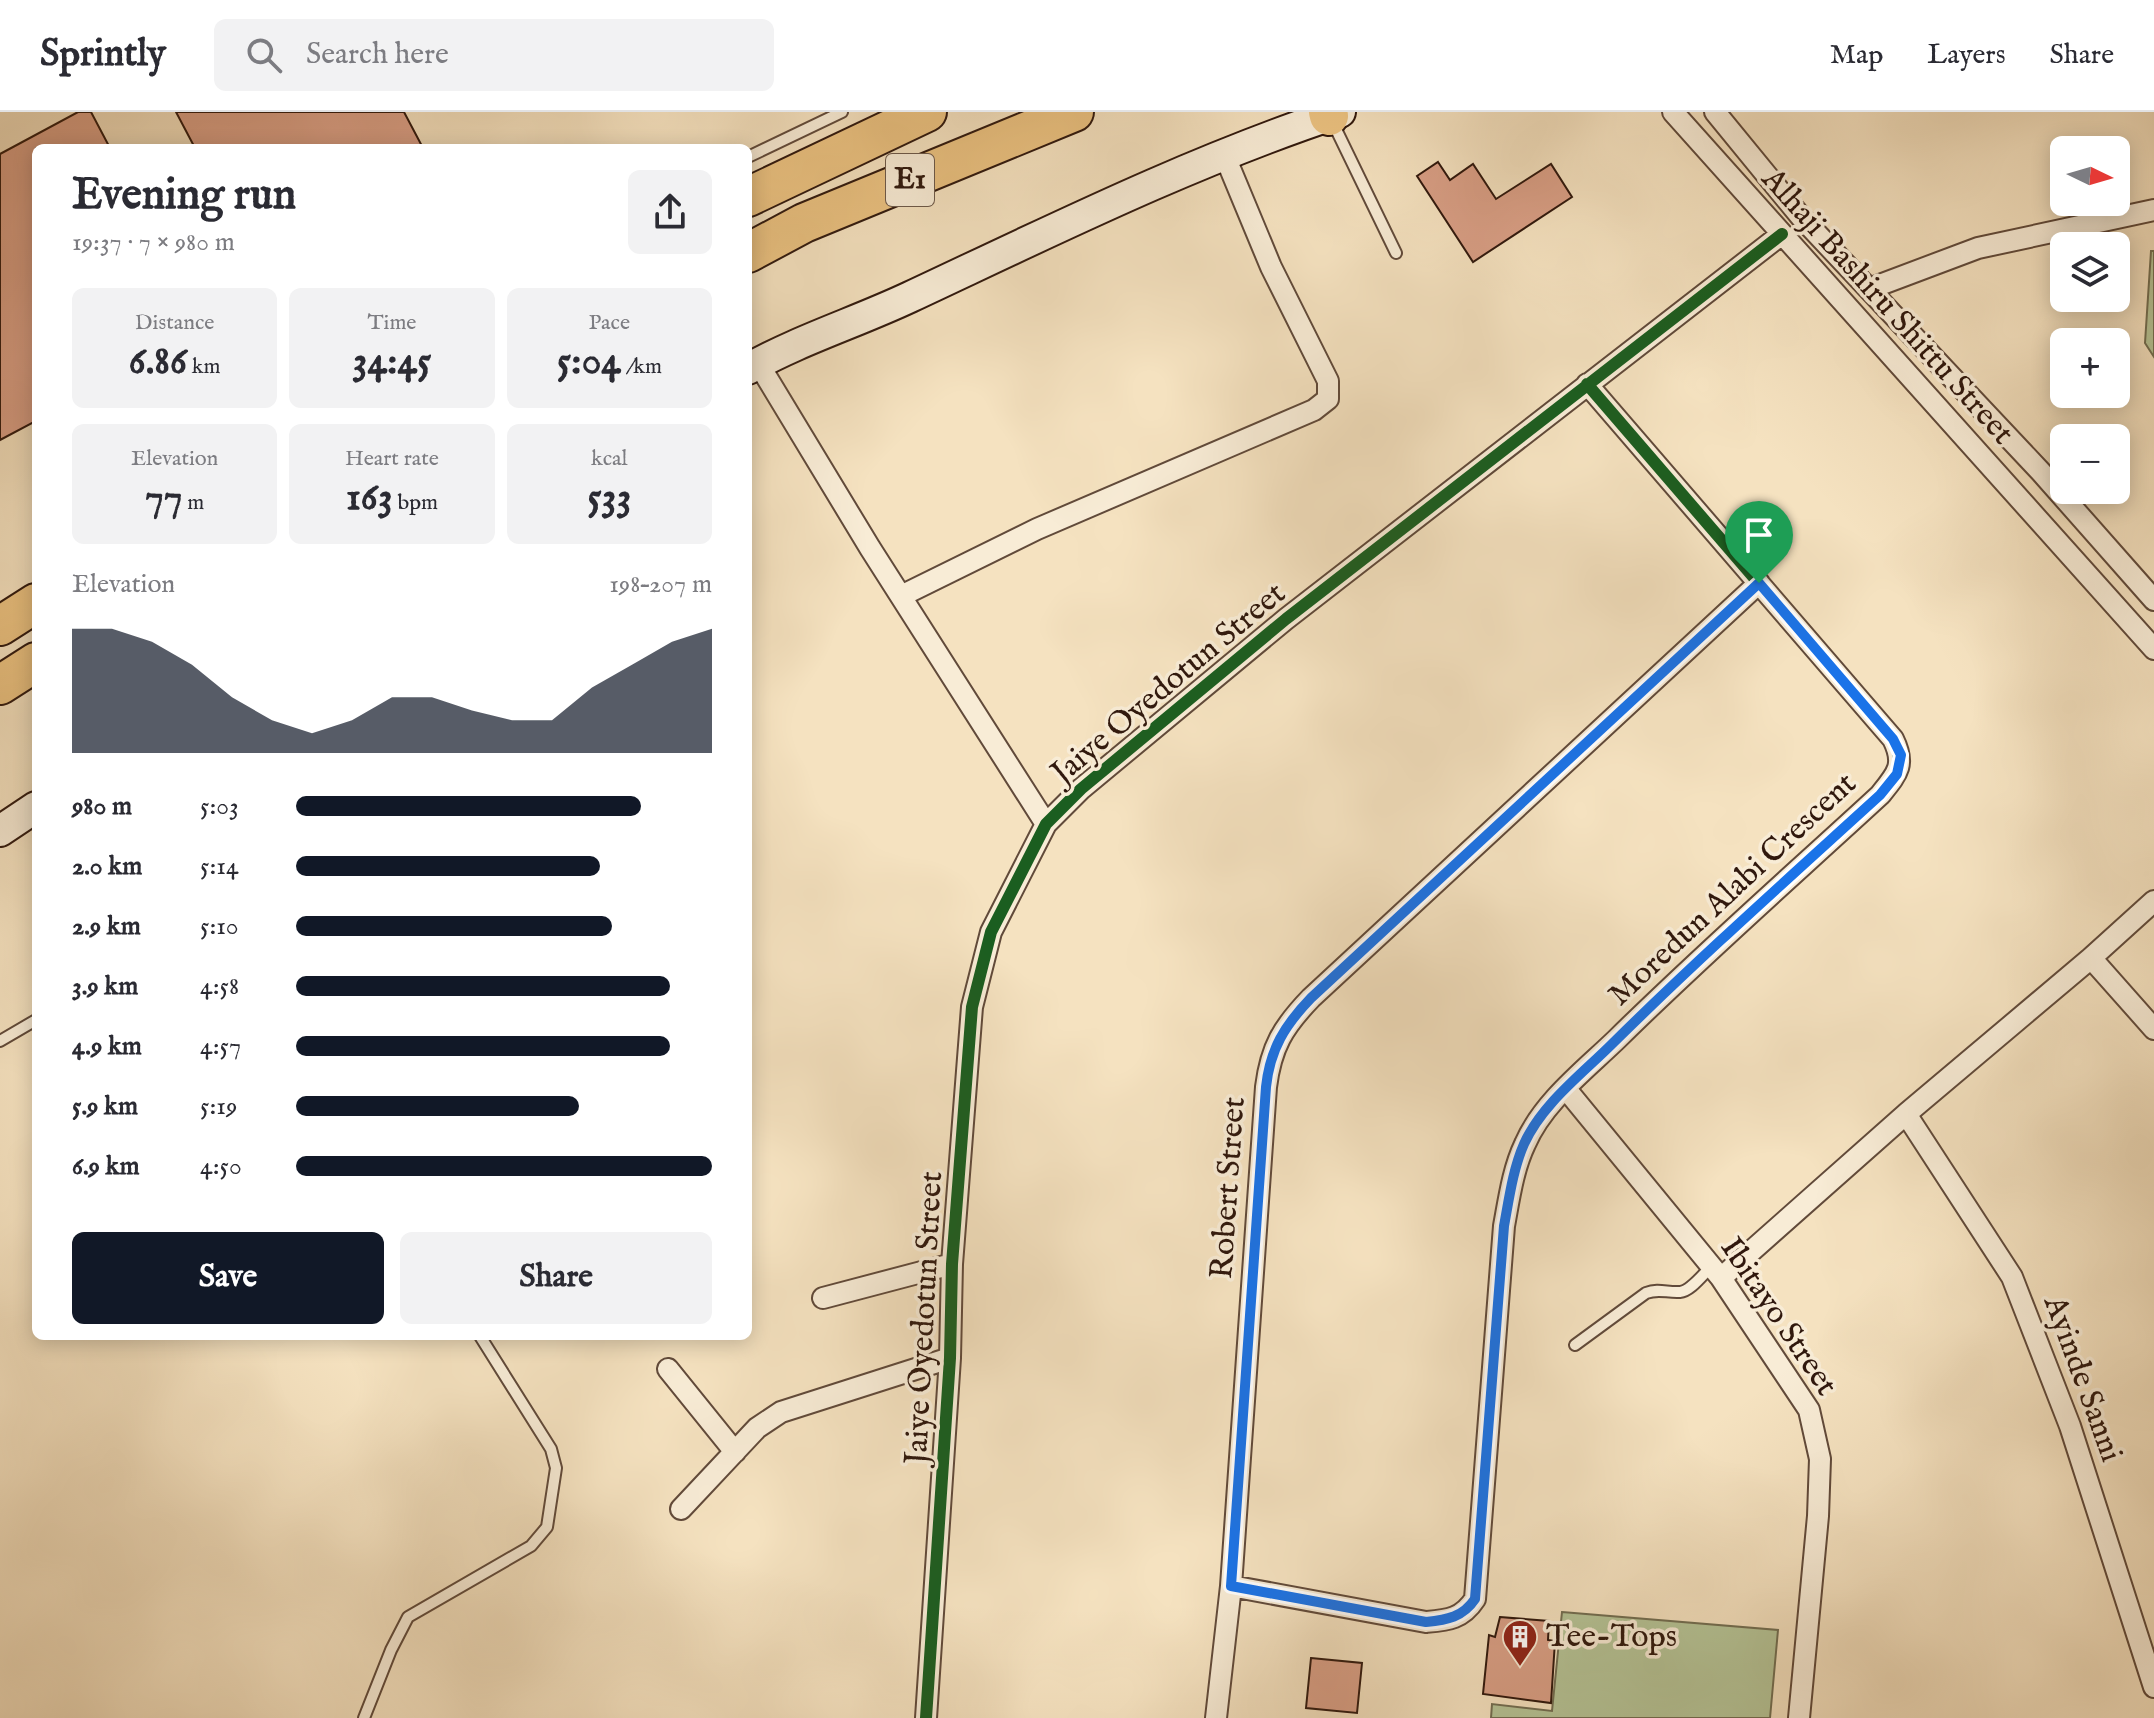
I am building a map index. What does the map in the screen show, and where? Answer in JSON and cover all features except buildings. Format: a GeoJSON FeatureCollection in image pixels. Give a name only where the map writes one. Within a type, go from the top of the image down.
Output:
{"type":"FeatureCollection","features":[{"type":"Feature","properties":{"kind":"highway","name":"E1"},"geometry":{"type":"LineString","coordinates":[[752,195],[927,112]]}},
{"type":"Feature","properties":{"kind":"highway","name":"E1"},"geometry":{"type":"LineString","coordinates":[[752,251],[804,223],[1074,112]]}},
{"type":"Feature","properties":{"kind":"highway"},"geometry":{"type":"LineString","coordinates":[[0,626],[32,606]]}},
{"type":"Feature","properties":{"kind":"highway"},"geometry":{"type":"LineString","coordinates":[[0,685],[32,665]]}},
{"type":"Feature","properties":{"kind":"street","name":"Alhaji Bashiru Shittu Street"},"geometry":{"type":"LineString","coordinates":[[1673,112],[2154,649]]}},
{"type":"Feature","properties":{"kind":"street"},"geometry":{"type":"LineString","coordinates":[[1046,824],[753,366],[902,301],[1091,211],[1224,154],[1332,113]]}},
{"type":"Feature","properties":{"kind":"street","name":"Alhaji Bashiru Shittu Street"},"geometry":{"type":"LineString","coordinates":[[1722,120],[1801,217],[2041,472],[2154,600]]}},
{"type":"Feature","properties":{"kind":"street"},"geometry":{"type":"LineString","coordinates":[[1705,149],[1722,120]]}},
{"type":"Feature","properties":{"kind":"street"},"geometry":{"type":"LineString","coordinates":[[901,596],[1037,529],[1314,410],[1328,399],[1328,381],[1271,267],[1224,154]]}},
{"type":"Feature","properties":{"kind":"street"},"geometry":{"type":"LineString","coordinates":[[1869,289],[1978,248],[2154,210]]}},
{"type":"Feature","properties":{"kind":"street","name":"Jaiye Oyedotun Street"},"geometry":{"type":"LineString","coordinates":[[926,1718],[950,1358],[952,1264],[972,1007],[991,932],[1046,824],[1081,789],[1286,619],[1782,234]]}},
{"type":"Feature","properties":{"kind":"street","name":"Moredun Alabi Crescent"},"geometry":{"type":"LineString","coordinates":[[1231,1586],[1426,1622],[1447,1620],[1467,1611],[1475,1599],[1504,1226],[1513,1178],[1525,1143],[1541,1117],[1566,1089],[1659,997],[1880,795],[1897,774],[1901,755],[1893,739],[1587,384]]}},
{"type":"Feature","properties":{"kind":"street","name":"Robert Street"},"geometry":{"type":"LineString","coordinates":[[1216,1718],[1231,1586],[1266,1087],[1268,1069],[1278,1039],[1311,998],[1759,583]]}},
{"type":"Feature","properties":{"kind":"street"},"geometry":{"type":"LineString","coordinates":[[0,831],[32,810]]}},
{"type":"Feature","properties":{"kind":"street"},"geometry":{"type":"LineString","coordinates":[[1716,1272],[2091,958],[2154,901]]}},
{"type":"Feature","properties":{"kind":"street"},"geometry":{"type":"LineString","coordinates":[[2091,958],[2154,1029]]}},
{"type":"Feature","properties":{"kind":"street","name":"Ibitayo Street"},"geometry":{"type":"LineString","coordinates":[[1566,1089],[1716,1272],[1809,1410],[1820,1459],[1818,1516],[1799,1718]]}},
{"type":"Feature","properties":{"kind":"street","name":"Ayinde Sanni"},"geometry":{"type":"LineString","coordinates":[[1906,1114],[2012,1277],[2070,1426],[2154,1687]]}},
{"type":"Feature","properties":{"kind":"street"},"geometry":{"type":"LineString","coordinates":[[823,1298],[952,1264]]}},
{"type":"Feature","properties":{"kind":"street"},"geometry":{"type":"LineString","coordinates":[[681,1509],[757,1428],[781,1412],[950,1358]]}},
{"type":"Feature","properties":{"kind":"street"},"geometry":{"type":"LineString","coordinates":[[668,1369],[735,1452]]}},
{"type":"Feature","properties":{"kind":"lane"},"geometry":{"type":"LineString","coordinates":[[752,155],[842,112]]}},
{"type":"Feature","properties":{"kind":"lane"},"geometry":{"type":"LineString","coordinates":[[1332,113],[1396,253]]}},
{"type":"Feature","properties":{"kind":"lane"},"geometry":{"type":"LineString","coordinates":[[0,1041],[32,1022]]}},
{"type":"Feature","properties":{"kind":"lane"},"geometry":{"type":"LineString","coordinates":[[1575,1345],[1646,1293],[1656,1289],[1686,1290],[1716,1272]]}},
{"type":"Feature","properties":{"kind":"lane"},"geometry":{"type":"LineString","coordinates":[[364,1718],[391,1650],[408,1617],[531,1546],[547,1527],[556,1468],[551,1449],[483,1340]]}},
{"type":"Feature","properties":{"kind":"green space"},"geometry":{"type":"Polygon","coordinates":[[[2151,251],[2154,251],[2154,357],[2145,343],[2151,251]]]}},
{"type":"Feature","properties":{"kind":"green space"},"geometry":{"type":"Polygon","coordinates":[[[1562,1612],[1778,1630],[1770,1718],[1491,1718],[1492,1704],[1552,1711],[1562,1612]]]}},
{"type":"Feature","properties":{"kind":"cycle path"},"geometry":{"type":"LineString","coordinates":[[926,1718],[950,1358],[952,1264],[972,1007],[991,932],[1046,824],[1081,789],[1286,619],[1782,234]]}},
{"type":"Feature","properties":{"kind":"cycle path"},"geometry":{"type":"LineString","coordinates":[[1231,1586],[1426,1622],[1454,1617],[1470,1606],[1475,1599],[1504,1226],[1517,1164],[1525,1144],[1542,1114],[1566,1087],[1714,946],[1880,795],[1898,769],[1899,756],[1893,739],[1587,384]]}},
{"type":"Feature","properties":{"kind":"place","name":"Tee-Tops"},"geometry":{"type":"Point","coordinates":[1520,1668]}},
{"type":"Feature","properties":{"kind":"route"},"geometry":{"type":"LineString","coordinates":[[1759,583],[1893,739],[1901,755],[1897,774],[1880,795],[1659,997],[1566,1089],[1541,1117],[1525,1143],[1513,1178],[1504,1226],[1475,1599],[1467,1611],[1447,1620],[1426,1622],[1231,1586],[1266,1087],[1273,1049],[1283,1030],[1311,998],[1759,583]]}}]}
